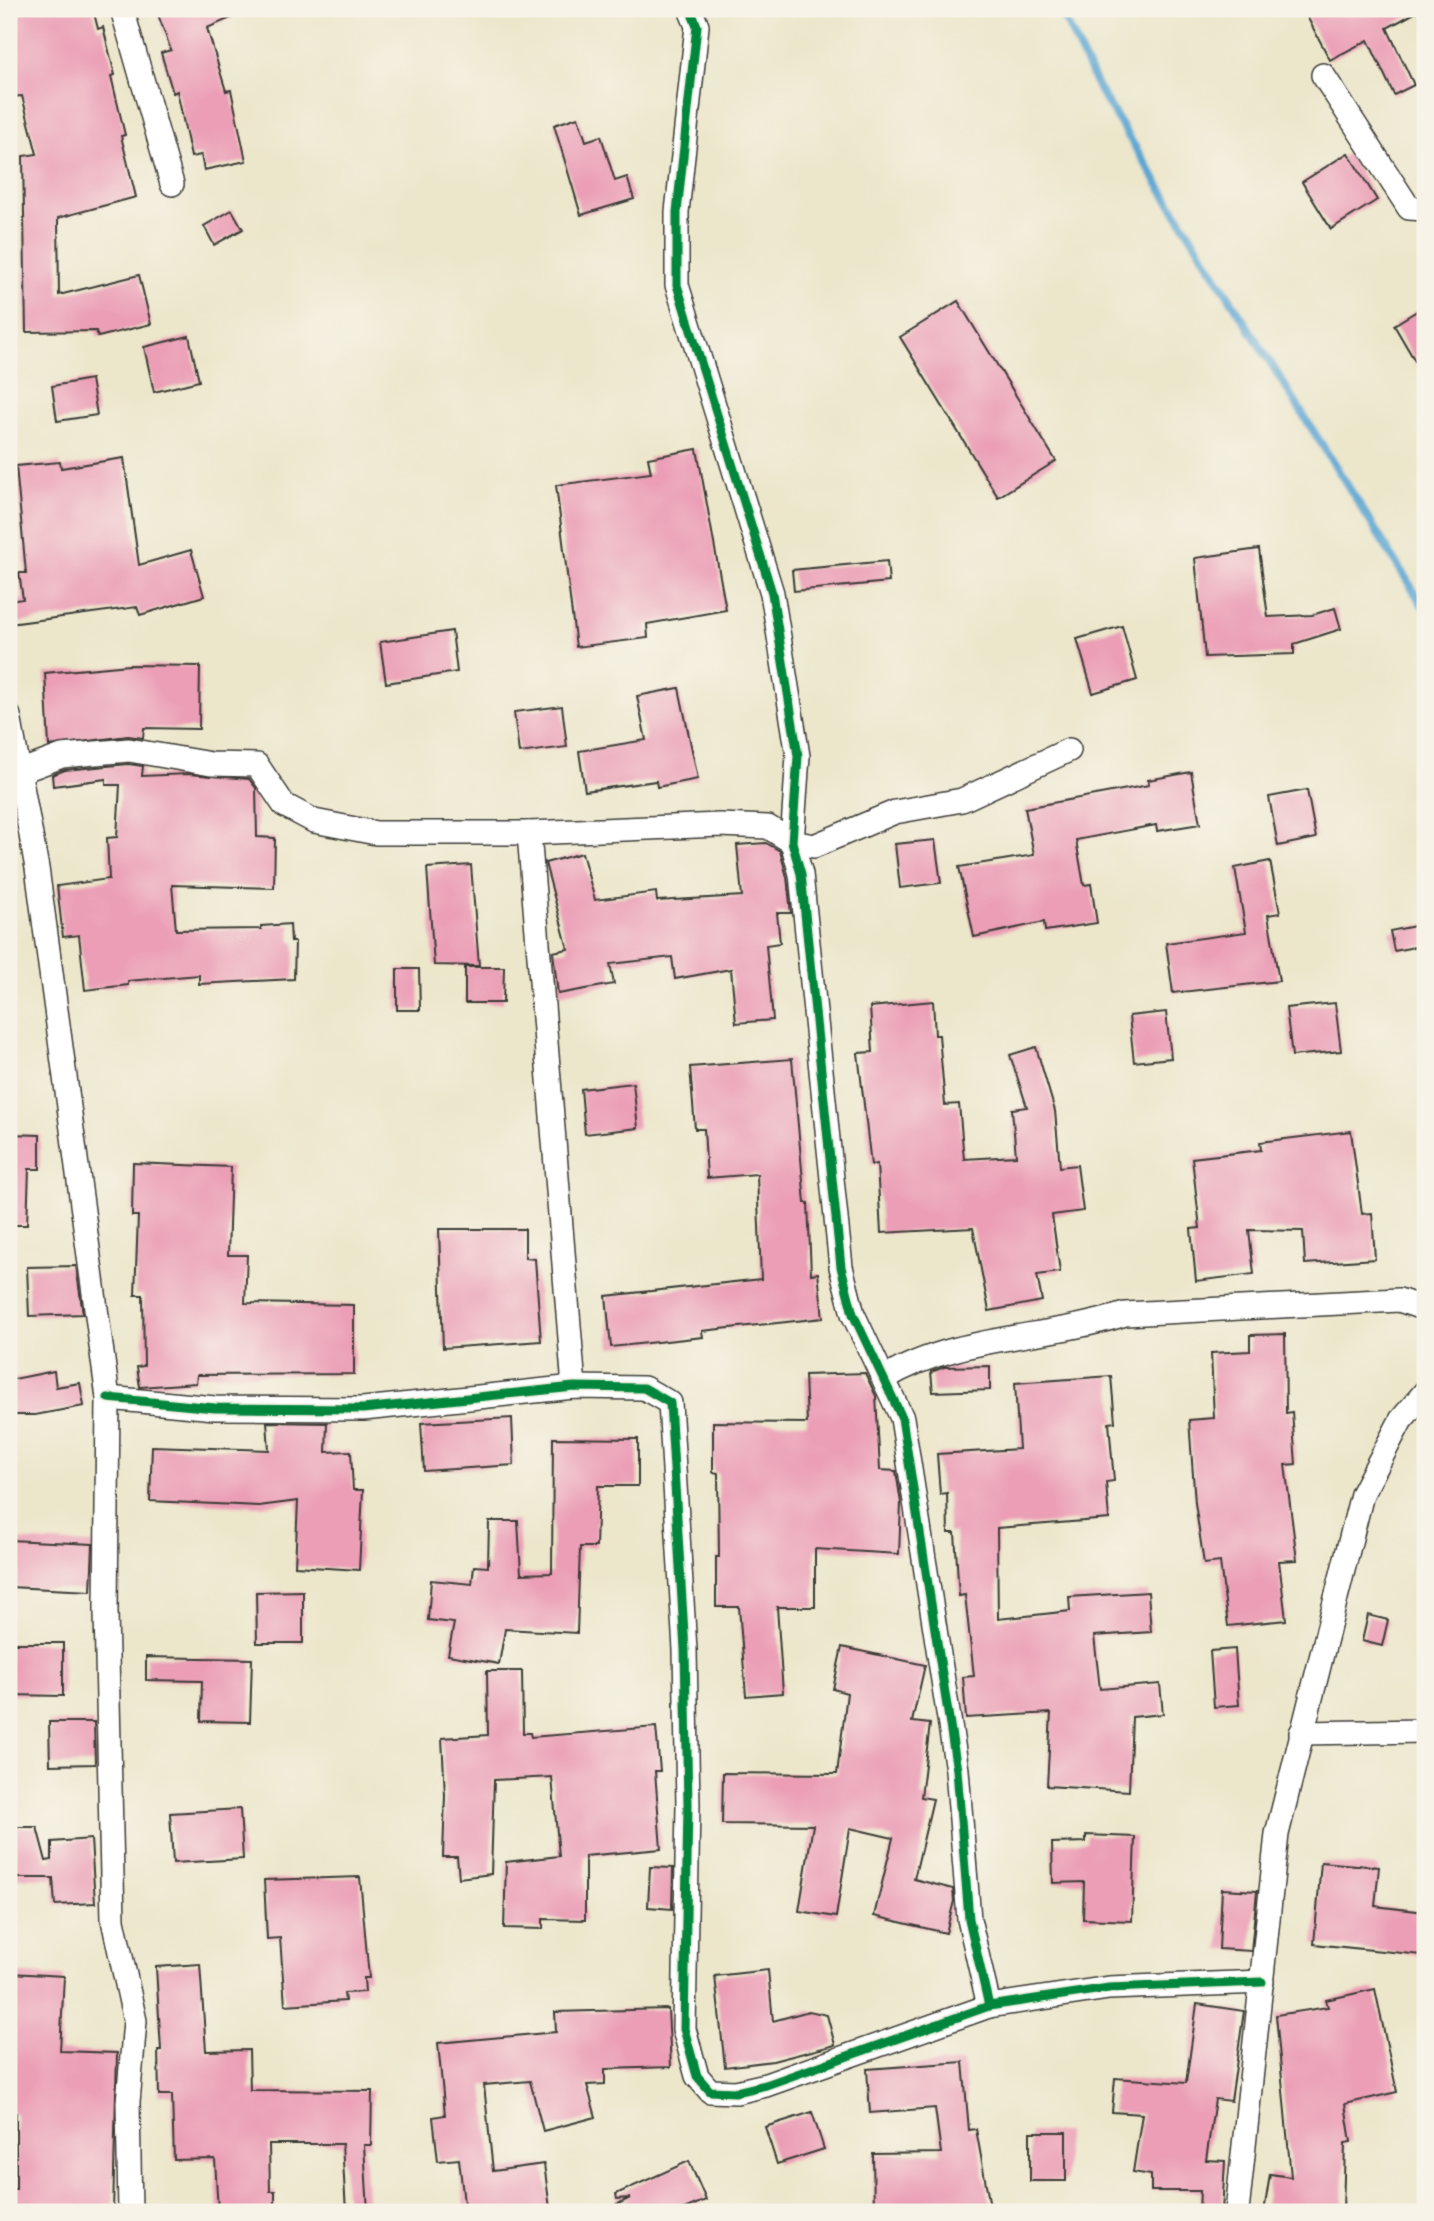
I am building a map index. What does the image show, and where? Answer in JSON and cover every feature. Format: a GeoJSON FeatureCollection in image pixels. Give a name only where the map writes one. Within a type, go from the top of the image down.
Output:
{"type":"FeatureCollection","features":[{"type":"Feature","properties":{"kind":"street"},"geometry":{"type":"LineString","coordinates":[[122,9],[172,184]]}},
{"type":"Feature","properties":{"kind":"street"},"geometry":{"type":"LineString","coordinates":[[690,9],[697,26],[677,212],[677,285],[772,593],[798,756],[792,842],[801,874],[841,1267],[853,1314],[902,1418],[957,1770],[969,1919],[989,2006]]}},
{"type":"Feature","properties":{"kind":"street"},"geometry":{"type":"LineString","coordinates":[[1323,75],[1409,208],[1425,209]]}},
{"type":"Feature","properties":{"kind":"street"},"geometry":{"type":"LineString","coordinates":[[9,716],[38,881],[108,1398],[106,1612],[113,1920],[135,2021],[128,2102],[130,2212]]}},
{"type":"Feature","properties":{"kind":"street"},"geometry":{"type":"LineString","coordinates":[[19,772],[62,756],[129,750],[211,764],[257,765],[284,805],[314,821],[376,833],[529,833],[720,825],[768,827],[792,842],[814,846],[895,813],[962,800],[1069,750]]}},
{"type":"Feature","properties":{"kind":"street"},"geometry":{"type":"LineString","coordinates":[[529,833],[574,1387]]}},
{"type":"Feature","properties":{"kind":"street"},"geometry":{"type":"LineString","coordinates":[[884,1378],[915,1360],[1125,1314],[1399,1300],[1425,1309]]}},
{"type":"Feature","properties":{"kind":"street"},"geometry":{"type":"LineString","coordinates":[[108,1398],[215,1408],[363,1409],[574,1387],[644,1388],[670,1403],[685,1650],[688,1805],[684,2029],[697,2076],[710,2091],[736,2092],[766,2085],[989,2006],[1109,1988],[1262,1982]]}},
{"type":"Feature","properties":{"kind":"street"},"geometry":{"type":"LineString","coordinates":[[1237,2212],[1277,1834],[1362,1494],[1401,1420],[1425,1392]]}},
{"type":"Feature","properties":{"kind":"street"},"geometry":{"type":"LineString","coordinates":[[1301,1733],[1425,1731]]}},
{"type":"Feature","properties":{"kind":"building"},"geometry":{"type":"Polygon","coordinates":[[[9,9],[93,9],[98,29],[103,27],[115,75],[111,76],[125,135],[121,136],[136,197],[58,218],[59,295],[139,275],[151,324],[98,337],[96,331],[26,332],[23,156],[37,154],[22,96],[9,97],[9,9]]]}},
{"type":"Feature","properties":{"kind":"building"},"geometry":{"type":"Polygon","coordinates":[[[156,9],[252,9],[207,28],[226,91],[231,90],[246,161],[204,170],[201,155],[191,157],[177,91],[173,93],[161,53],[171,50],[156,9]]]}},
{"type":"Feature","properties":{"kind":"building"},"geometry":{"type":"Polygon","coordinates":[[[1303,9],[1422,9],[1387,28],[1414,85],[1394,95],[1368,40],[1330,60],[1303,9]]]}},
{"type":"Feature","properties":{"kind":"building"},"geometry":{"type":"Polygon","coordinates":[[[578,117],[586,141],[601,136],[615,181],[627,177],[634,199],[581,215],[554,125],[578,117]]]}},
{"type":"Feature","properties":{"kind":"building"},"geometry":{"type":"Polygon","coordinates":[[[1348,153],[1377,200],[1331,229],[1302,182],[1348,153]]]}},
{"type":"Feature","properties":{"kind":"building"},"geometry":{"type":"Polygon","coordinates":[[[232,210],[243,229],[214,245],[204,226],[232,210]]]}},
{"type":"Feature","properties":{"kind":"building"},"geometry":{"type":"Polygon","coordinates":[[[958,301],[1056,461],[998,497],[900,337],[958,301]]]}},
{"type":"Feature","properties":{"kind":"building"},"geometry":{"type":"Polygon","coordinates":[[[1425,306],[1425,378],[1394,325],[1425,306]]]}},
{"type":"Feature","properties":{"kind":"building"},"geometry":{"type":"Polygon","coordinates":[[[189,336],[199,381],[154,392],[144,347],[189,336]]]}},
{"type":"Feature","properties":{"kind":"building"},"geometry":{"type":"Polygon","coordinates":[[[91,379],[97,415],[57,421],[52,386],[91,379]]]}},
{"type":"Feature","properties":{"kind":"building"},"geometry":{"type":"Polygon","coordinates":[[[697,449],[726,610],[647,624],[648,638],[576,647],[556,485],[651,473],[648,458],[697,449]]]}},
{"type":"Feature","properties":{"kind":"building"},"geometry":{"type":"Polygon","coordinates":[[[124,458],[139,565],[191,550],[204,596],[140,615],[137,607],[9,624],[9,601],[23,599],[19,573],[26,573],[16,466],[60,462],[61,468],[124,458]]]}},
{"type":"Feature","properties":{"kind":"building"},"geometry":{"type":"Polygon","coordinates":[[[1259,549],[1268,617],[1312,615],[1335,608],[1341,629],[1294,644],[1294,654],[1205,657],[1195,558],[1259,549]]]}},
{"type":"Feature","properties":{"kind":"building"},"geometry":{"type":"Polygon","coordinates":[[[887,561],[889,582],[794,591],[792,570],[887,561]]]}},
{"type":"Feature","properties":{"kind":"building"},"geometry":{"type":"Polygon","coordinates":[[[1122,626],[1137,680],[1093,693],[1077,639],[1122,626]]]}},
{"type":"Feature","properties":{"kind":"building"},"geometry":{"type":"Polygon","coordinates":[[[452,631],[457,672],[386,683],[380,642],[452,631]]]}},
{"type":"Feature","properties":{"kind":"building"},"geometry":{"type":"Polygon","coordinates":[[[129,665],[200,666],[199,729],[144,728],[143,738],[128,736],[49,746],[45,673],[129,665]]]}},
{"type":"Feature","properties":{"kind":"building"},"geometry":{"type":"Polygon","coordinates":[[[679,688],[698,779],[657,787],[656,781],[585,791],[579,751],[646,740],[637,696],[679,688]]]}},
{"type":"Feature","properties":{"kind":"building"},"geometry":{"type":"Polygon","coordinates":[[[562,706],[567,747],[519,753],[514,712],[562,706]]]}},
{"type":"Feature","properties":{"kind":"building"},"geometry":{"type":"Polygon","coordinates":[[[128,764],[143,766],[142,776],[188,774],[249,779],[256,788],[257,837],[275,838],[274,888],[172,885],[176,930],[261,929],[261,926],[290,924],[291,942],[295,942],[294,979],[199,984],[199,975],[128,981],[128,985],[85,990],[79,935],[63,937],[57,886],[109,879],[107,838],[117,837],[120,785],[106,785],[106,779],[53,786],[52,775],[65,770],[128,764]]]}},
{"type":"Feature","properties":{"kind":"building"},"geometry":{"type":"Polygon","coordinates":[[[1191,772],[1200,824],[1157,831],[1156,825],[1076,840],[1084,885],[1091,884],[1097,923],[1045,931],[1044,922],[974,937],[959,867],[1034,855],[1025,808],[1149,785],[1148,780],[1191,772]]]}},
{"type":"Feature","properties":{"kind":"building"},"geometry":{"type":"Polygon","coordinates":[[[1307,790],[1316,838],[1278,846],[1269,797],[1307,790]]]}},
{"type":"Feature","properties":{"kind":"building"},"geometry":{"type":"Polygon","coordinates":[[[935,840],[941,883],[900,888],[895,844],[935,840]]]}},
{"type":"Feature","properties":{"kind":"building"},"geometry":{"type":"Polygon","coordinates":[[[766,843],[780,851],[787,877],[791,913],[777,913],[780,943],[766,945],[773,1020],[736,1023],[731,969],[675,979],[672,957],[610,964],[614,984],[558,994],[553,952],[568,949],[545,863],[582,853],[595,900],[656,892],[657,901],[742,896],[737,845],[766,843]]]}},
{"type":"Feature","properties":{"kind":"building"},"geometry":{"type":"Polygon","coordinates":[[[1270,861],[1280,913],[1268,915],[1279,981],[1173,993],[1166,943],[1246,932],[1235,868],[1270,861]]]}},
{"type":"Feature","properties":{"kind":"building"},"geometry":{"type":"Polygon","coordinates":[[[471,865],[479,966],[434,965],[427,868],[471,865]]]}},
{"type":"Feature","properties":{"kind":"building"},"geometry":{"type":"Polygon","coordinates":[[[1425,924],[1425,945],[1394,951],[1390,931],[1425,924]]]}},
{"type":"Feature","properties":{"kind":"building"},"geometry":{"type":"Polygon","coordinates":[[[465,967],[504,967],[503,1003],[465,1003],[465,967]]]}},
{"type":"Feature","properties":{"kind":"building"},"geometry":{"type":"Polygon","coordinates":[[[397,969],[419,969],[420,1010],[397,1010],[397,969]]]}},
{"type":"Feature","properties":{"kind":"building"},"geometry":{"type":"Polygon","coordinates":[[[933,1001],[945,1105],[959,1104],[964,1159],[1016,1156],[1012,1109],[1027,1107],[1010,1055],[1036,1047],[1055,1111],[1060,1167],[1077,1165],[1083,1211],[1052,1215],[1060,1272],[1037,1275],[1042,1301],[989,1311],[973,1228],[881,1233],[877,1164],[871,1165],[858,1053],[873,1052],[870,1007],[933,1001]]]}},
{"type":"Feature","properties":{"kind":"building"},"geometry":{"type":"Polygon","coordinates":[[[1335,1003],[1341,1051],[1292,1056],[1286,1008],[1335,1003]]]}},
{"type":"Feature","properties":{"kind":"building"},"geometry":{"type":"Polygon","coordinates":[[[1166,1012],[1171,1058],[1134,1062],[1129,1016],[1166,1012]]]}},
{"type":"Feature","properties":{"kind":"building"},"geometry":{"type":"Polygon","coordinates":[[[792,1059],[805,1203],[808,1203],[811,1274],[818,1273],[823,1318],[702,1331],[703,1337],[611,1347],[606,1296],[761,1279],[757,1174],[707,1178],[704,1129],[695,1129],[690,1067],[792,1059]]]}},
{"type":"Feature","properties":{"kind":"building"},"geometry":{"type":"Polygon","coordinates":[[[633,1083],[638,1128],[585,1134],[581,1089],[633,1083]]]}},
{"type":"Feature","properties":{"kind":"building"},"geometry":{"type":"Polygon","coordinates":[[[1351,1131],[1362,1214],[1372,1213],[1375,1259],[1305,1264],[1303,1231],[1249,1230],[1254,1274],[1196,1281],[1191,1229],[1200,1228],[1192,1158],[1261,1150],[1260,1142],[1351,1131]]]}},
{"type":"Feature","properties":{"kind":"building"},"geometry":{"type":"Polygon","coordinates":[[[9,1134],[40,1135],[40,1169],[29,1169],[27,1225],[9,1225],[9,1134]]]}},
{"type":"Feature","properties":{"kind":"building"},"geometry":{"type":"Polygon","coordinates":[[[133,1163],[231,1167],[228,1255],[247,1255],[245,1303],[354,1305],[354,1374],[197,1375],[196,1383],[140,1387],[137,1367],[144,1366],[143,1295],[135,1295],[138,1216],[132,1216],[133,1163]]]}},
{"type":"Feature","properties":{"kind":"building"},"geometry":{"type":"Polygon","coordinates":[[[439,1229],[525,1229],[525,1258],[535,1259],[541,1341],[443,1348],[439,1229]]]}},
{"type":"Feature","properties":{"kind":"building"},"geometry":{"type":"Polygon","coordinates":[[[76,1266],[83,1314],[29,1316],[27,1267],[76,1266]]]}},
{"type":"Feature","properties":{"kind":"building"},"geometry":{"type":"Polygon","coordinates":[[[1285,1334],[1286,1413],[1292,1412],[1296,1464],[1285,1465],[1297,1560],[1279,1561],[1286,1620],[1228,1626],[1220,1562],[1204,1564],[1195,1503],[1189,1420],[1214,1418],[1211,1353],[1250,1351],[1250,1335],[1285,1334]]]}},
{"type":"Feature","properties":{"kind":"building"},"geometry":{"type":"Polygon","coordinates":[[[990,1366],[990,1390],[933,1392],[931,1372],[944,1367],[990,1366]]]}},
{"type":"Feature","properties":{"kind":"building"},"geometry":{"type":"Polygon","coordinates":[[[54,1371],[56,1387],[80,1383],[84,1406],[35,1415],[9,1415],[9,1380],[54,1371]]]}},
{"type":"Feature","properties":{"kind":"building"},"geometry":{"type":"Polygon","coordinates":[[[865,1373],[876,1396],[880,1470],[896,1471],[901,1503],[899,1554],[815,1549],[815,1607],[777,1607],[783,1693],[746,1696],[739,1607],[716,1607],[716,1557],[719,1557],[718,1473],[713,1472],[713,1422],[807,1423],[805,1375],[865,1373]]]}},
{"type":"Feature","properties":{"kind":"building"},"geometry":{"type":"Polygon","coordinates":[[[1111,1376],[1115,1422],[1109,1423],[1114,1481],[1106,1482],[1109,1519],[997,1528],[998,1619],[1070,1611],[1069,1597],[1148,1592],[1151,1632],[1094,1636],[1100,1689],[1160,1684],[1163,1714],[1132,1717],[1129,1791],[1047,1786],[1051,1713],[966,1718],[963,1677],[974,1676],[965,1595],[959,1596],[955,1533],[948,1533],[947,1493],[940,1494],[937,1454],[1019,1449],[1015,1383],[1111,1376]]]}},
{"type":"Feature","properties":{"kind":"building"},"geometry":{"type":"Polygon","coordinates":[[[512,1418],[514,1465],[424,1471],[421,1423],[512,1418]]]}},
{"type":"Feature","properties":{"kind":"building"},"geometry":{"type":"Polygon","coordinates":[[[267,1422],[327,1423],[326,1452],[351,1451],[353,1490],[363,1490],[359,1570],[295,1566],[298,1501],[259,1506],[150,1501],[152,1446],[269,1450],[267,1422]]]}},
{"type":"Feature","properties":{"kind":"building"},"geometry":{"type":"Polygon","coordinates":[[[553,1438],[638,1439],[638,1486],[598,1486],[596,1547],[580,1547],[577,1633],[505,1629],[499,1664],[448,1655],[454,1623],[428,1620],[431,1580],[472,1584],[474,1566],[488,1567],[489,1521],[518,1521],[521,1574],[552,1573],[553,1438]]]}},
{"type":"Feature","properties":{"kind":"building"},"geometry":{"type":"Polygon","coordinates":[[[9,1540],[93,1544],[91,1591],[9,1587],[9,1540]]]}},
{"type":"Feature","properties":{"kind":"building"},"geometry":{"type":"Polygon","coordinates":[[[303,1591],[303,1643],[257,1643],[256,1592],[303,1591]]]}},
{"type":"Feature","properties":{"kind":"building"},"geometry":{"type":"Polygon","coordinates":[[[1368,1615],[1388,1620],[1382,1646],[1362,1641],[1368,1615]]]}},
{"type":"Feature","properties":{"kind":"building"},"geometry":{"type":"Polygon","coordinates":[[[9,1643],[63,1643],[63,1696],[9,1695],[9,1643]]]}},
{"type":"Feature","properties":{"kind":"building"},"geometry":{"type":"Polygon","coordinates":[[[842,1647],[925,1665],[912,1722],[930,1724],[921,1797],[933,1799],[914,1879],[953,1889],[954,1901],[946,1933],[874,1916],[893,1838],[850,1828],[836,1917],[799,1911],[813,1825],[722,1824],[723,1773],[837,1774],[847,1693],[833,1689],[842,1647]]]}},
{"type":"Feature","properties":{"kind":"building"},"geometry":{"type":"Polygon","coordinates":[[[1235,1649],[1239,1705],[1214,1707],[1210,1651],[1235,1649]]]}},
{"type":"Feature","properties":{"kind":"building"},"geometry":{"type":"Polygon","coordinates":[[[146,1657],[252,1659],[250,1722],[201,1721],[202,1681],[146,1680],[146,1657]]]}},
{"type":"Feature","properties":{"kind":"building"},"geometry":{"type":"Polygon","coordinates":[[[487,1671],[522,1671],[523,1733],[530,1733],[531,1737],[656,1727],[660,1771],[655,1771],[661,1849],[585,1856],[585,1920],[543,1919],[543,1929],[504,1928],[506,1862],[559,1856],[552,1777],[494,1780],[491,1874],[459,1878],[457,1857],[443,1857],[445,1795],[442,1738],[488,1735],[487,1671]]]}},
{"type":"Feature","properties":{"kind":"building"},"geometry":{"type":"Polygon","coordinates":[[[49,1722],[94,1722],[95,1764],[50,1765],[49,1722]]]}},
{"type":"Feature","properties":{"kind":"building"},"geometry":{"type":"Polygon","coordinates":[[[240,1809],[243,1859],[173,1863],[170,1813],[240,1809]]]}},
{"type":"Feature","properties":{"kind":"building"},"geometry":{"type":"Polygon","coordinates":[[[9,1827],[37,1827],[46,1861],[52,1860],[52,1842],[91,1839],[95,1903],[55,1905],[53,1878],[9,1878],[9,1827]]]}},
{"type":"Feature","properties":{"kind":"building"},"geometry":{"type":"Polygon","coordinates":[[[1086,1835],[1135,1837],[1132,1921],[1083,1919],[1084,1882],[1053,1883],[1052,1843],[1086,1842],[1086,1835]]]}},
{"type":"Feature","properties":{"kind":"building"},"geometry":{"type":"Polygon","coordinates":[[[1321,1862],[1379,1867],[1375,1906],[1425,1912],[1421,1955],[1314,1944],[1321,1862]]]}},
{"type":"Feature","properties":{"kind":"building"},"geometry":{"type":"Polygon","coordinates":[[[650,1867],[673,1868],[672,1909],[648,1907],[650,1867]]]}},
{"type":"Feature","properties":{"kind":"building"},"geometry":{"type":"Polygon","coordinates":[[[360,1877],[369,1978],[364,1978],[365,1992],[344,1993],[345,2001],[285,2005],[280,1938],[267,1939],[264,1880],[360,1877]]]}},
{"type":"Feature","properties":{"kind":"building"},"geometry":{"type":"Polygon","coordinates":[[[1222,1889],[1257,1891],[1251,1951],[1219,1949],[1222,1889]]]}},
{"type":"Feature","properties":{"kind":"building"},"geometry":{"type":"Polygon","coordinates":[[[200,1964],[206,2051],[249,2050],[250,2090],[372,2091],[371,2145],[364,2145],[368,2212],[346,2212],[342,2144],[269,2144],[270,2191],[275,2191],[275,2212],[218,2212],[215,2159],[174,2160],[172,2095],[159,2095],[158,2050],[161,2050],[156,1967],[200,1964]]]}},
{"type":"Feature","properties":{"kind":"building"},"geometry":{"type":"Polygon","coordinates":[[[768,1970],[773,2021],[809,2011],[827,2015],[835,2045],[773,2061],[725,2067],[715,1976],[768,1970]]]}},
{"type":"Feature","properties":{"kind":"building"},"geometry":{"type":"Polygon","coordinates":[[[10,1973],[64,1976],[60,2051],[117,2053],[113,2212],[9,2212],[9,2189],[16,2189],[16,2113],[9,2113],[10,1973]]]}},
{"type":"Feature","properties":{"kind":"building"},"geometry":{"type":"Polygon","coordinates":[[[1375,1989],[1397,2092],[1345,2104],[1351,2142],[1345,2143],[1343,2212],[1264,2212],[1270,2174],[1291,2177],[1276,2015],[1328,2007],[1326,2000],[1375,1989]]]}},
{"type":"Feature","properties":{"kind":"building"},"geometry":{"type":"Polygon","coordinates":[[[1197,2004],[1244,2011],[1231,2101],[1215,2099],[1206,2160],[1225,2161],[1222,2212],[1199,2211],[1200,2191],[1151,2191],[1151,2175],[1133,2172],[1142,2114],[1112,2112],[1115,2078],[1186,2083],[1197,2004]]]}},
{"type":"Feature","properties":{"kind":"building"},"geometry":{"type":"Polygon","coordinates":[[[668,2009],[671,2067],[605,2069],[605,2084],[587,2085],[596,2117],[543,2131],[530,2081],[484,2085],[493,2171],[544,2164],[550,2208],[512,2212],[465,2212],[459,2159],[438,2161],[433,2117],[445,2115],[438,2043],[556,2032],[555,2012],[668,2009]]]}},
{"type":"Feature","properties":{"kind":"building"},"geometry":{"type":"Polygon","coordinates":[[[963,2062],[969,2130],[976,2129],[991,2212],[874,2212],[873,2154],[941,2153],[935,2108],[870,2113],[867,2069],[963,2062]]]}},
{"type":"Feature","properties":{"kind":"building"},"geometry":{"type":"Polygon","coordinates":[[[812,2112],[824,2149],[777,2164],[765,2127],[812,2112]]]}},
{"type":"Feature","properties":{"kind":"building"},"geometry":{"type":"Polygon","coordinates":[[[1030,2132],[1066,2132],[1066,2181],[1030,2181],[1030,2132]]]}},
{"type":"Feature","properties":{"kind":"building"},"geometry":{"type":"Polygon","coordinates":[[[689,2161],[706,2200],[677,2212],[602,2212],[630,2198],[617,2199],[616,2194],[689,2161]]]}},
{"type":"Feature","properties":{"kind":"waterway"},"geometry":{"type":"LineString","coordinates":[[1060,9],[1098,88],[1425,609]]}},
{"type":"Feature","properties":{"kind":"cycle path"},"geometry":{"type":"LineString","coordinates":[[690,9],[697,26],[677,212],[677,285],[772,593],[798,756],[792,842],[801,874],[841,1267],[853,1314],[902,1418],[957,1770],[969,1919],[989,2006]]}},
{"type":"Feature","properties":{"kind":"cycle path"},"geometry":{"type":"LineString","coordinates":[[108,1398],[215,1408],[363,1409],[574,1387],[644,1388],[670,1403],[685,1650],[688,1805],[684,2029],[697,2076],[710,2091],[736,2092],[766,2085],[989,2006],[1109,1988],[1262,1982]]}}]}
